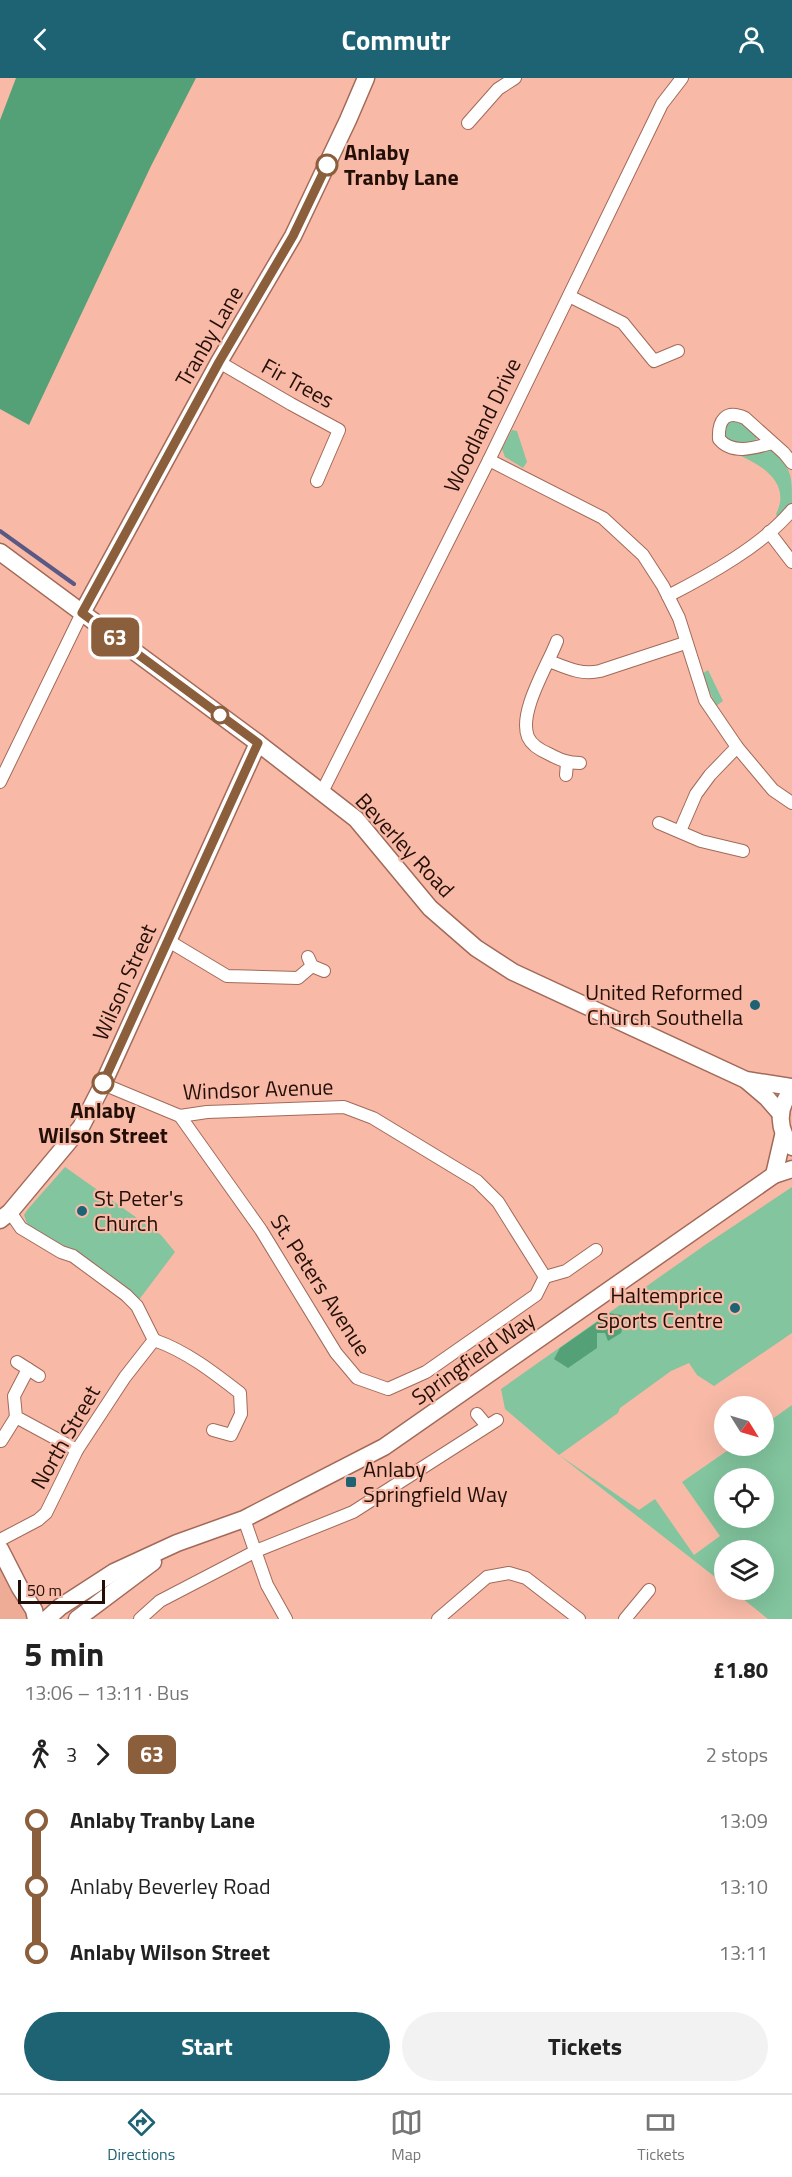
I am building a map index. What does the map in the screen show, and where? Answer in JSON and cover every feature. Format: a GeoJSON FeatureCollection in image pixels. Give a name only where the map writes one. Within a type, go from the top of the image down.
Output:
{"type":"FeatureCollection","features":[{"type":"Feature","properties":{"kind":"main road","name":"Tranby Lane"},"geometry":{"type":"LineString","coordinates":[[82,613],[219,362],[293,236],[366,78]]}},
{"type":"Feature","properties":{"kind":"main road","name":"Beverley Road"},"geometry":{"type":"LineString","coordinates":[[0,552],[258,743],[356,819],[430,908],[476,948],[513,972],[746,1080],[781,1113]]}},
{"type":"Feature","properties":{"kind":"main road","name":"Wilson Street"},"geometry":{"type":"LineString","coordinates":[[5,1216],[81,1127],[103,1084],[258,743]]}},
{"type":"Feature","properties":{"kind":"main road","name":"Beverley Road"},"geometry":{"type":"LineString","coordinates":[[746,1080],[792,1087]]}},
{"type":"Feature","properties":{"kind":"main road"},"geometry":{"type":"LineString","coordinates":[[774,1175],[788,1142],[781,1113],[783,1103],[792,1091]]}},
{"type":"Feature","properties":{"kind":"main road","name":"Springfield Way"},"geometry":{"type":"LineString","coordinates":[[48,1619],[60,1607],[114,1572],[177,1543],[243,1519],[384,1447],[774,1175],[792,1169]]}},
{"type":"Feature","properties":{"kind":"main road","name":"Springfield Way"},"geometry":{"type":"LineString","coordinates":[[76,1619],[177,1543]]}},
{"type":"Feature","properties":{"kind":"main road"},"geometry":{"type":"LineString","coordinates":[[0,1548],[34,1610],[36,1619]]}},
{"type":"Feature","properties":{"kind":"street"},"geometry":{"type":"LineString","coordinates":[[468,123],[498,89],[515,78]]}},
{"type":"Feature","properties":{"kind":"street","name":"Woodland Drive"},"geometry":{"type":"LineString","coordinates":[[322,792],[489,460],[662,104],[682,78]]}},
{"type":"Feature","properties":{"kind":"street"},"geometry":{"type":"LineString","coordinates":[[569,296],[623,323],[654,361],[678,351]]}},
{"type":"Feature","properties":{"kind":"street","name":"Fir Trees"},"geometry":{"type":"LineString","coordinates":[[219,362],[339,430],[317,481]]}},
{"type":"Feature","properties":{"kind":"street"},"geometry":{"type":"LineString","coordinates":[[772,443],[792,463]]}},
{"type":"Feature","properties":{"kind":"street"},"geometry":{"type":"LineString","coordinates":[[489,460],[603,518],[643,555],[679,618],[705,700],[737,747],[773,790],[792,803]]}},
{"type":"Feature","properties":{"kind":"street"},"geometry":{"type":"LineString","coordinates":[[668,596],[711,574],[769,532],[792,510]]}},
{"type":"Feature","properties":{"kind":"street"},"geometry":{"type":"LineString","coordinates":[[769,532],[792,562]]}},
{"type":"Feature","properties":{"kind":"street"},"geometry":{"type":"LineString","coordinates":[[0,782],[82,613]]}},
{"type":"Feature","properties":{"kind":"street"},"geometry":{"type":"LineString","coordinates":[[557,641],[534,689],[526,722],[528,737],[538,749],[571,767]]}},
{"type":"Feature","properties":{"kind":"street"},"geometry":{"type":"LineString","coordinates":[[549,661],[580,672],[590,673],[685,642]]}},
{"type":"Feature","properties":{"kind":"street"},"geometry":{"type":"LineString","coordinates":[[680,831],[696,794],[710,774],[737,747]]}},
{"type":"Feature","properties":{"kind":"street"},"geometry":{"type":"LineString","coordinates":[[659,823],[702,841],[743,851]]}},
{"type":"Feature","properties":{"kind":"street"},"geometry":{"type":"LineString","coordinates":[[167,940],[227,976],[298,978],[315,964]]}},
{"type":"Feature","properties":{"kind":"street","name":"Windsor Avenue"},"geometry":{"type":"LineString","coordinates":[[103,1084],[180,1116],[344,1107],[373,1118],[477,1181],[498,1202],[546,1276]]}},
{"type":"Feature","properties":{"kind":"street","name":"St. Peters Avenue"},"geometry":{"type":"LineString","coordinates":[[180,1116],[261,1230],[336,1353],[357,1378],[388,1389],[426,1372],[536,1295],[546,1276]]}},
{"type":"Feature","properties":{"kind":"street"},"geometry":{"type":"LineString","coordinates":[[5,1216],[21,1228],[73,1257],[126,1295],[137,1306],[154,1340],[168,1345],[208,1368],[240,1392],[241,1414],[231,1436],[213,1430]]}},
{"type":"Feature","properties":{"kind":"street"},"geometry":{"type":"LineString","coordinates":[[546,1276],[566,1271],[596,1250]]}},
{"type":"Feature","properties":{"kind":"street","name":"North Street"},"geometry":{"type":"LineString","coordinates":[[0,1540],[38,1520],[46,1513],[77,1450],[125,1377],[154,1340]]}},
{"type":"Feature","properties":{"kind":"street"},"geometry":{"type":"LineString","coordinates":[[1,1441],[16,1417],[14,1396],[28,1369]]}},
{"type":"Feature","properties":{"kind":"street"},"geometry":{"type":"LineString","coordinates":[[140,1619],[160,1601],[256,1551],[353,1512],[492,1423],[477,1414]]}},
{"type":"Feature","properties":{"kind":"street"},"geometry":{"type":"LineString","coordinates":[[16,1417],[77,1450]]}},
{"type":"Feature","properties":{"kind":"street"},"geometry":{"type":"LineString","coordinates":[[243,1519],[267,1585],[286,1619]]}},
{"type":"Feature","properties":{"kind":"street"},"geometry":{"type":"LineString","coordinates":[[438,1619],[487,1577],[509,1573],[526,1578],[579,1619]]}},
{"type":"Feature","properties":{"kind":"street"},"geometry":{"type":"LineString","coordinates":[[625,1619],[652,1588]]}},
{"type":"Feature","properties":{"kind":"shaded area"},"geometry":{"type":"Polygon","coordinates":[[[0,1569],[10,1590],[32,1619],[0,1619],[0,1569]]]}},
{"type":"Feature","properties":{"kind":"green space"},"geometry":{"type":"Polygon","coordinates":[[[16,78],[196,78],[151,166],[29,425],[0,409],[0,120],[16,78]]]}},
{"type":"Feature","properties":{"kind":"green space"},"geometry":{"type":"Polygon","coordinates":[[[729,420],[746,425],[757,439],[743,444],[729,441],[722,434],[729,420]]]}},
{"type":"Feature","properties":{"kind":"green space"},"geometry":{"type":"Polygon","coordinates":[[[512,430],[517,431],[527,462],[523,468],[505,457],[502,449],[512,430]]]}},
{"type":"Feature","properties":{"kind":"green space"},"geometry":{"type":"Polygon","coordinates":[[[772,450],[787,468],[792,485],[792,503],[778,519],[776,514],[780,503],[780,493],[777,484],[764,469],[736,454],[772,450]]]}},
{"type":"Feature","properties":{"kind":"green space"},"geometry":{"type":"Polygon","coordinates":[[[708,670],[723,701],[716,706],[702,674],[708,670]]]}},
{"type":"Feature","properties":{"kind":"green space"},"geometry":{"type":"Polygon","coordinates":[[[65,1167],[161,1235],[175,1252],[138,1301],[109,1274],[28,1227],[24,1215],[65,1167]]]}},
{"type":"Feature","properties":{"kind":"green space"},"geometry":{"type":"Polygon","coordinates":[[[792,1187],[792,1333],[714,1386],[697,1375],[689,1363],[671,1371],[620,1408],[618,1413],[559,1455],[505,1409],[501,1389],[705,1245],[792,1187]]]}},
{"type":"Feature","properties":{"kind":"green space"},"geometry":{"type":"Polygon","coordinates":[[[610,1313],[626,1316],[621,1333],[608,1341],[605,1333],[597,1333],[597,1348],[568,1368],[554,1359],[560,1348],[610,1313]]]}},
{"type":"Feature","properties":{"kind":"green space"},"geometry":{"type":"Polygon","coordinates":[[[792,1405],[792,1619],[768,1619],[744,1600],[774,1600],[774,1540],[715,1540],[720,1536],[714,1528],[774,1528],[774,1468],[714,1468],[714,1527],[682,1482],[720,1456],[774,1456],[774,1418],[792,1405]]]}},
{"type":"Feature","properties":{"kind":"green space"},"geometry":{"type":"Polygon","coordinates":[[[559,1455],[639,1510],[655,1499],[694,1555],[714,1540],[714,1576],[559,1455]]]}},
{"type":"Feature","properties":{"kind":"waterway"},"geometry":{"type":"LineString","coordinates":[[0,531],[74,584]]}},
{"type":"Feature","properties":{"kind":"bus line","name":"63"},"geometry":{"type":"LineString","coordinates":[[103,1083],[258,743],[82,613],[219,362],[293,236],[327,165]]}},
{"type":"Feature","properties":{"kind":"place","name":"Anlaby Tranby Lane"},"geometry":{"type":"Point","coordinates":[327,165]}},
{"type":"Feature","properties":{"kind":"place","name":"United Reformed Church Southella"},"geometry":{"type":"Point","coordinates":[755,1005]}},
{"type":"Feature","properties":{"kind":"place","name":"Anlaby Wilson Street"},"geometry":{"type":"Point","coordinates":[103,1083]}},
{"type":"Feature","properties":{"kind":"place","name":"St Peter's Church"},"geometry":{"type":"Point","coordinates":[82,1211]}},
{"type":"Feature","properties":{"kind":"place","name":"Haltemprice Sports Centre"},"geometry":{"type":"Point","coordinates":[735,1308]}},
{"type":"Feature","properties":{"kind":"place","name":"Anlaby Springfield Way"},"geometry":{"type":"Point","coordinates":[351,1482]}}]}
